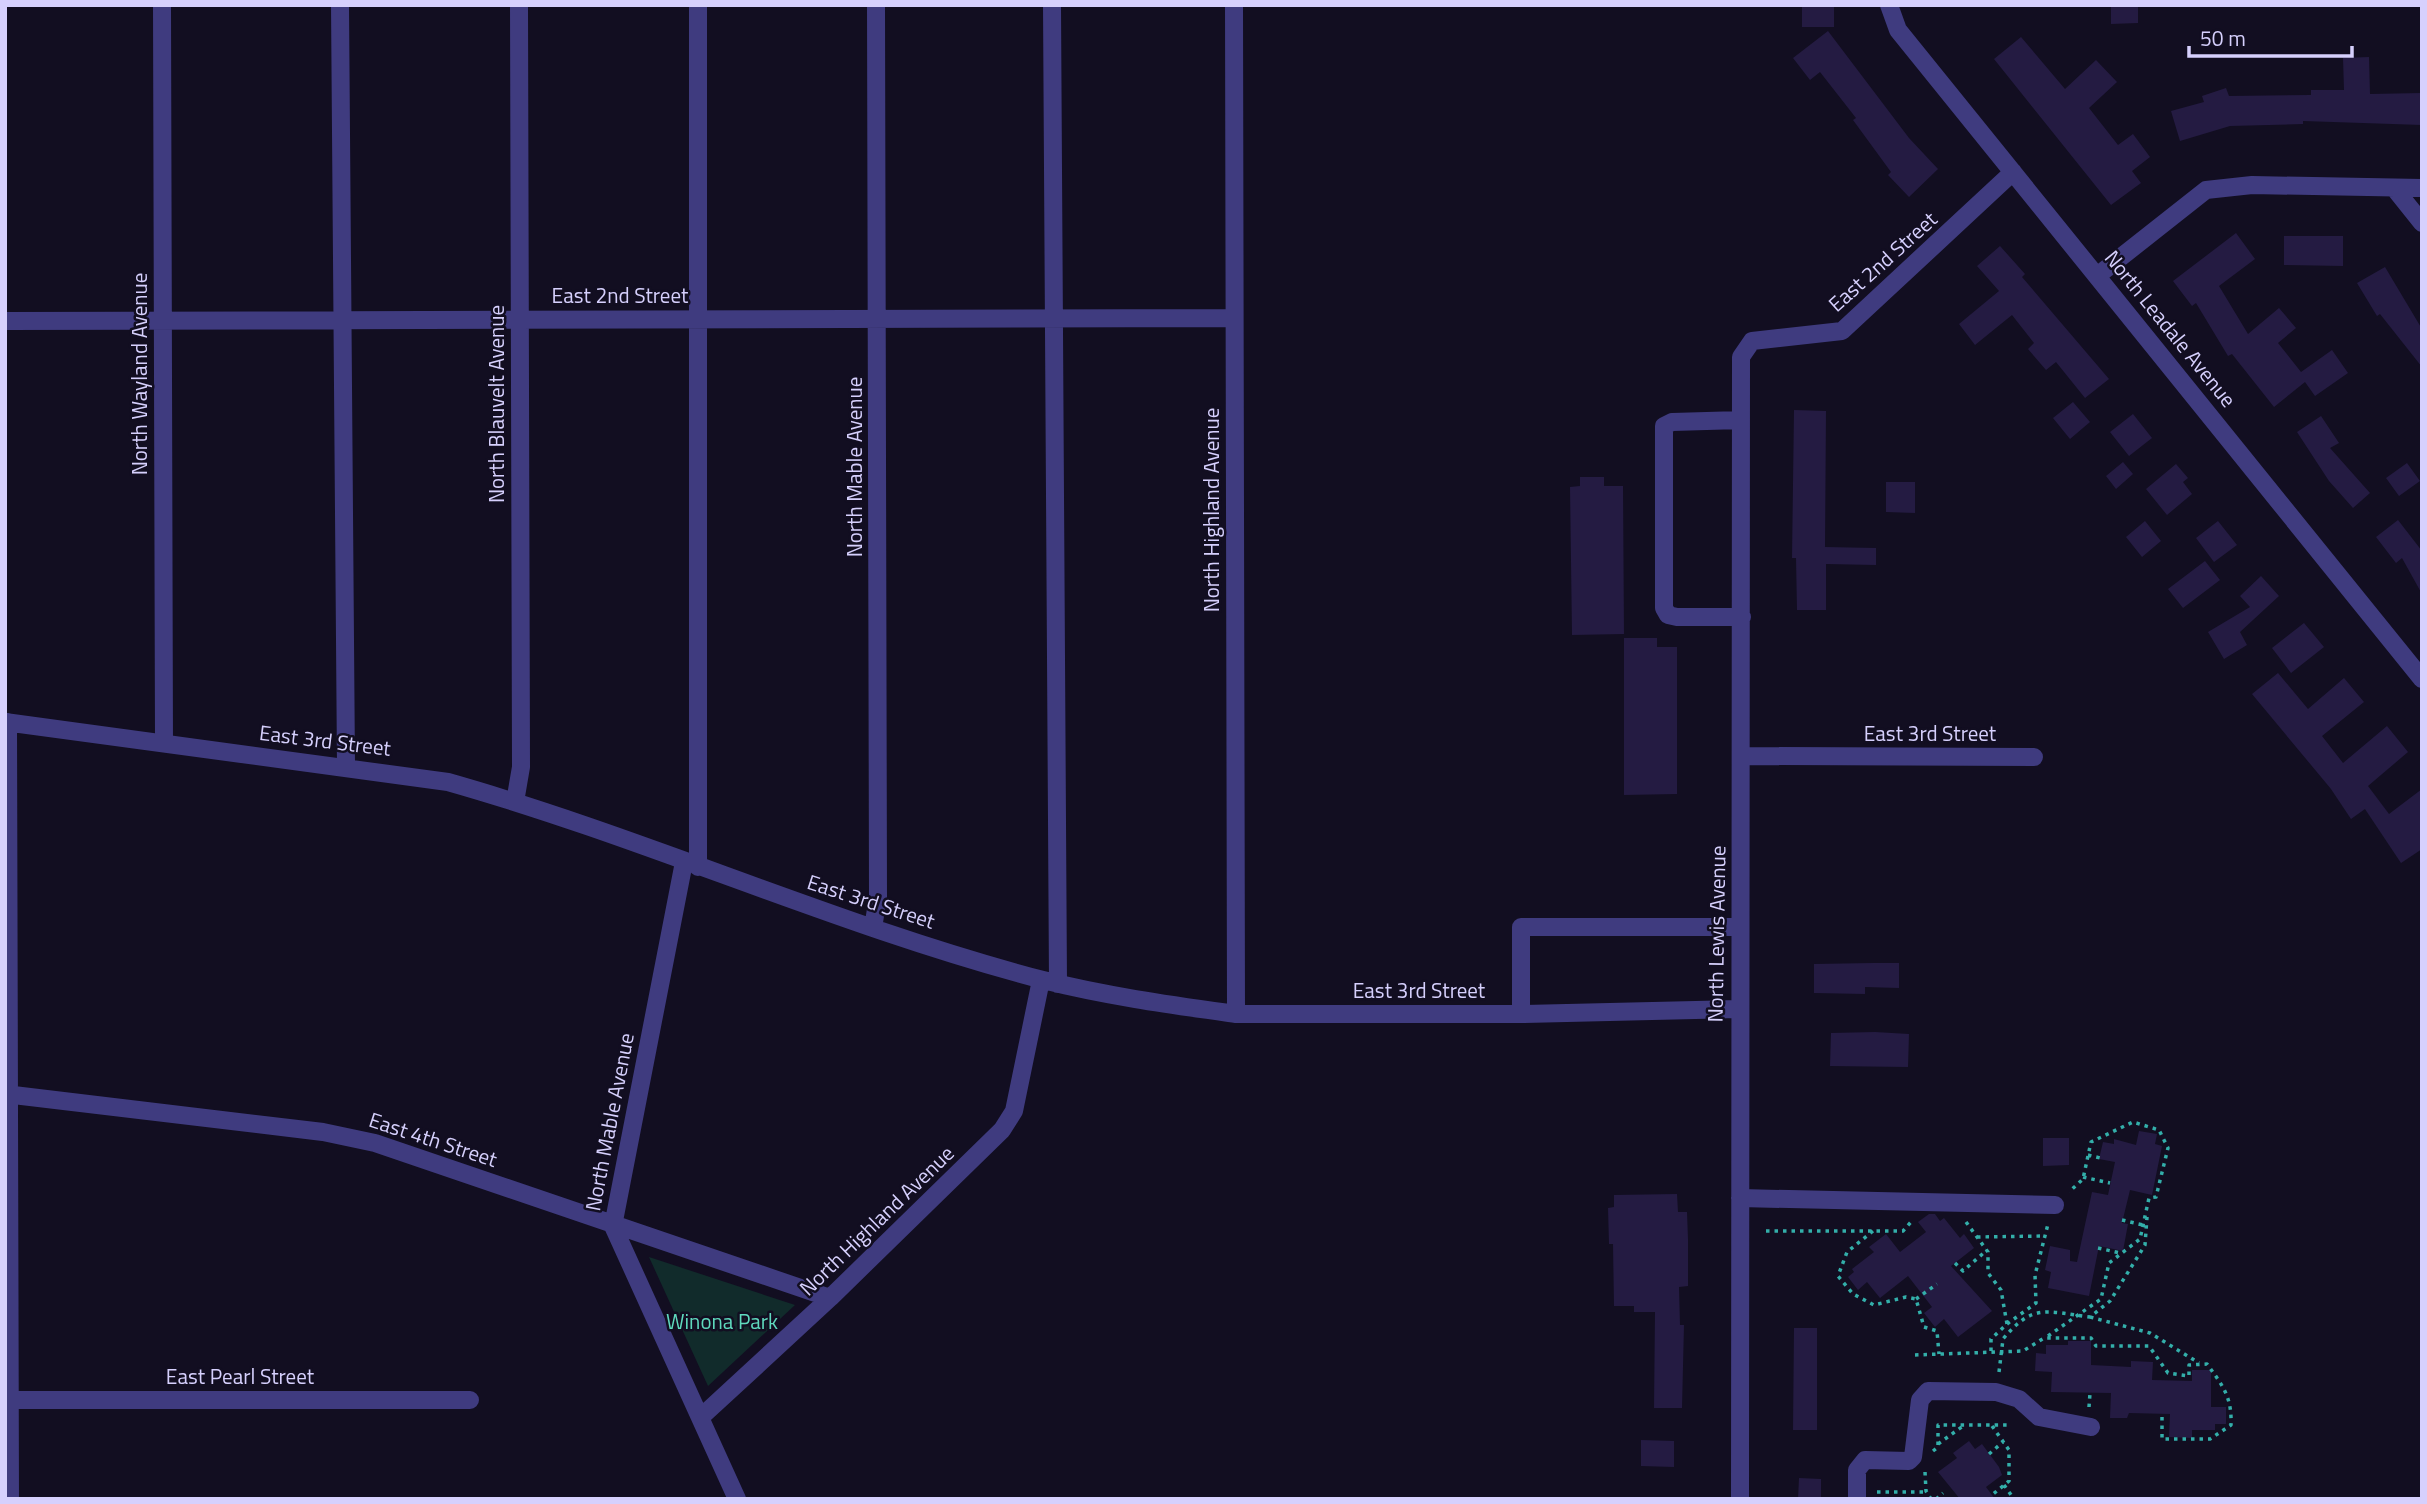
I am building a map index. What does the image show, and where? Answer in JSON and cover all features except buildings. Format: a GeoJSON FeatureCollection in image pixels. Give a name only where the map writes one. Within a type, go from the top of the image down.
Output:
{"type":"FeatureCollection","features":[{"type":"Feature","properties":{"kind":"street","name":"North Wayland Avenue"},"geometry":{"type":"LineString","coordinates":[[162,5],[164,743]]}},
{"type":"Feature","properties":{"kind":"street"},"geometry":{"type":"LineString","coordinates":[[340,5],[345,320],[346,767]]}},
{"type":"Feature","properties":{"kind":"street","name":"North Blauvelt Avenue"},"geometry":{"type":"LineString","coordinates":[[515,802],[521,767],[519,5]]}},
{"type":"Feature","properties":{"kind":"street","name":"North Mable Avenue"},"geometry":{"type":"LineString","coordinates":[[698,5],[700,319],[691,865],[613,1226],[701,1417]]}},
{"type":"Feature","properties":{"kind":"street","name":"North Mable Avenue"},"geometry":{"type":"LineString","coordinates":[[873,928],[878,897],[876,5]]}},
{"type":"Feature","properties":{"kind":"street","name":"North Highland Avenue"},"geometry":{"type":"LineString","coordinates":[[701,1417],[830,1298],[1002,1130],[1017,1100],[1050,982],[1054,319],[1052,5]]}},
{"type":"Feature","properties":{"kind":"street","name":"North Highland Avenue"},"geometry":{"type":"LineString","coordinates":[[1234,5],[1236,1014]]}},
{"type":"Feature","properties":{"kind":"street","name":"North Leadale Avenue"},"geometry":{"type":"LineString","coordinates":[[1889,5],[1898,30],[2422,679]]}},
{"type":"Feature","properties":{"kind":"street","name":"East 2nd Street"},"geometry":{"type":"LineString","coordinates":[[1740,369],[1745,348],[1752,341],[1842,331],[1852,324],[2013,172]]}},
{"type":"Feature","properties":{"kind":"street"},"geometry":{"type":"LineString","coordinates":[[2097,276],[2206,190],[2252,185],[2422,188]]}},
{"type":"Feature","properties":{"kind":"street"},"geometry":{"type":"LineString","coordinates":[[2394,188],[2422,223]]}},
{"type":"Feature","properties":{"kind":"street","name":"East 2nd Street"},"geometry":{"type":"LineString","coordinates":[[5,321],[1234,318]]}},
{"type":"Feature","properties":{"kind":"street","name":"North Lewis Avenue"},"geometry":{"type":"LineString","coordinates":[[1740,369],[1740,1499]]}},
{"type":"Feature","properties":{"kind":"street"},"geometry":{"type":"LineString","coordinates":[[1741,419],[1672,422],[1664,426],[1664,608],[1668,615],[1742,617]]}},
{"type":"Feature","properties":{"kind":"street"},"geometry":{"type":"LineString","coordinates":[[7,722],[6,1094],[10,1499]]}},
{"type":"Feature","properties":{"kind":"street","name":"East 3rd Street"},"geometry":{"type":"LineString","coordinates":[[7,722],[448,782],[515,802],[873,928],[1050,982],[1236,1014],[1521,1014],[1738,1009]]}},
{"type":"Feature","properties":{"kind":"street","name":"East 3rd Street"},"geometry":{"type":"LineString","coordinates":[[1742,756],[2034,757]]}},
{"type":"Feature","properties":{"kind":"street"},"geometry":{"type":"LineString","coordinates":[[1521,1014],[1521,927],[1740,927]]}},
{"type":"Feature","properties":{"kind":"street","name":"East 4th Street"},"geometry":{"type":"LineString","coordinates":[[6,1094],[354,1138],[410,1153],[613,1226],[830,1298]]}},
{"type":"Feature","properties":{"kind":"street"},"geometry":{"type":"LineString","coordinates":[[1740,1198],[2054,1205]]}},
{"type":"Feature","properties":{"kind":"street"},"geometry":{"type":"LineString","coordinates":[[1857,1495],[1857,1470],[1866,1460],[1909,1461],[1913,1457],[1922,1394],[1928,1391],[1996,1392],[2019,1399],[2039,1417],[2091,1427]]}},
{"type":"Feature","properties":{"kind":"street","name":"East Pearl Street"},"geometry":{"type":"LineString","coordinates":[[9,1400],[470,1400]]}},
{"type":"Feature","properties":{"kind":"street"},"geometry":{"type":"LineString","coordinates":[[701,1417],[737,1499]]}},
{"type":"Feature","properties":{"kind":"path"},"geometry":{"type":"LineString","coordinates":[[1991,1352],[1990,1339],[2036,1303],[2035,1275],[2054,1205],[2083,1177],[2091,1142],[2133,1122],[2159,1130],[2168,1148],[2156,1197],[2149,1198],[2147,1204],[2140,1239],[2109,1263]]}},
{"type":"Feature","properties":{"kind":"path"},"geometry":{"type":"LineString","coordinates":[[2088,1154],[2099,1158]]}},
{"type":"Feature","properties":{"kind":"path"},"geometry":{"type":"LineString","coordinates":[[2083,1177],[2110,1183]]}},
{"type":"Feature","properties":{"kind":"path"},"geometry":{"type":"LineString","coordinates":[[1766,1231],[1903,1231],[1929,1202]]}},
{"type":"Feature","properties":{"kind":"path"},"geometry":{"type":"LineString","coordinates":[[1953,1203],[1987,1250],[1988,1273],[2001,1290],[2007,1324]]}},
{"type":"Feature","properties":{"kind":"path"},"geometry":{"type":"LineString","coordinates":[[2090,1317],[2110,1301],[2146,1245],[2147,1204]]}},
{"type":"Feature","properties":{"kind":"path"},"geometry":{"type":"LineString","coordinates":[[2122,1220],[2143,1225]]}},
{"type":"Feature","properties":{"kind":"path"},"geometry":{"type":"LineString","coordinates":[[1872,1231],[1847,1252],[1838,1276],[1853,1294],[1874,1306],[1906,1297],[1916,1299],[1937,1284]]}},
{"type":"Feature","properties":{"kind":"path"},"geometry":{"type":"LineString","coordinates":[[1977,1237],[2045,1236]]}},
{"type":"Feature","properties":{"kind":"path"},"geometry":{"type":"LineString","coordinates":[[2098,1248],[2122,1254]]}},
{"type":"Feature","properties":{"kind":"path"},"geometry":{"type":"LineString","coordinates":[[1955,1262],[1963,1271],[1987,1250]]}},
{"type":"Feature","properties":{"kind":"path"},"geometry":{"type":"LineString","coordinates":[[1915,1355],[2023,1351],[2101,1299],[2111,1251]]}},
{"type":"Feature","properties":{"kind":"path"},"geometry":{"type":"LineString","coordinates":[[1916,1299],[1924,1327],[1937,1331],[1939,1354]]}},
{"type":"Feature","properties":{"kind":"path"},"geometry":{"type":"LineString","coordinates":[[1996,1392],[2003,1339],[2032,1313],[2045,1311],[2090,1317],[2150,1333],[2201,1364]]}},
{"type":"Feature","properties":{"kind":"path"},"geometry":{"type":"LineString","coordinates":[[2046,1338],[2091,1338],[2096,1346],[2149,1346],[2168,1373],[2189,1376],[2189,1365],[2207,1364],[2228,1392],[2232,1404],[2231,1425],[2210,1439],[2161,1439],[2162,1414]]}},
{"type":"Feature","properties":{"kind":"path"},"geometry":{"type":"LineString","coordinates":[[1938,1444],[1938,1425],[2008,1425]]}},
{"type":"Feature","properties":{"kind":"path"},"geometry":{"type":"LineString","coordinates":[[1925,1457],[1965,1425]]}},
{"type":"Feature","properties":{"kind":"path"},"geometry":{"type":"LineString","coordinates":[[1992,1426],[2009,1450],[2009,1481],[1992,1495]]}},
{"type":"Feature","properties":{"kind":"path"},"geometry":{"type":"LineString","coordinates":[[1989,1454],[2003,1442]]}},
{"type":"Feature","properties":{"kind":"path"},"geometry":{"type":"LineString","coordinates":[[1925,1469],[1926,1492]]}},
{"type":"Feature","properties":{"kind":"path"},"geometry":{"type":"LineString","coordinates":[[2004,1485],[2014,1499]]}},
{"type":"Feature","properties":{"kind":"path"},"geometry":{"type":"LineString","coordinates":[[1889,1492],[1889,1499]]}},
{"type":"Feature","properties":{"kind":"path"},"geometry":{"type":"LineString","coordinates":[[1857,1495],[1926,1492],[1934,1499],[1944,1493]]}},
{"type":"Feature","properties":{"kind":"green space","name":"Winona Park"},"geometry":{"type":"Polygon","coordinates":[[[649,1257],[795,1305],[708,1386],[649,1257]]]}}]}
